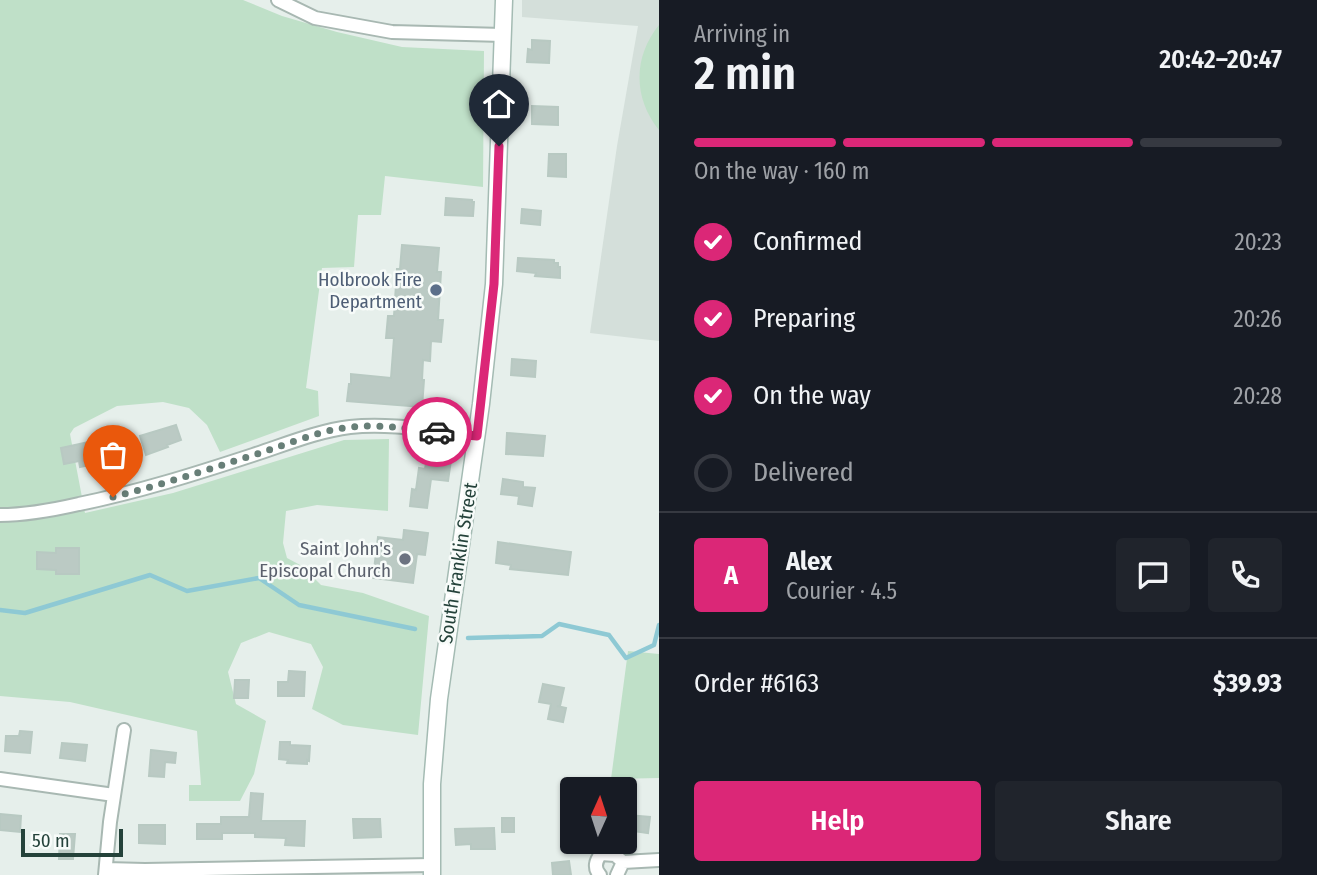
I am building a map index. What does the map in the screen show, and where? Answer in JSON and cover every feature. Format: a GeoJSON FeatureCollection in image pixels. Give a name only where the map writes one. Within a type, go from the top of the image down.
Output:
{"type":"FeatureCollection","features":[{"type":"Feature","properties":{"kind":"main road","name":"South Franklin Street"},"geometry":{"type":"LineString","coordinates":[[432,870],[432,784],[443,659],[477,436],[495,265],[504,0]]}},
{"type":"Feature","properties":{"kind":"street"},"geometry":{"type":"LineString","coordinates":[[278,0],[315,18],[392,32],[503,36]]}},
{"type":"Feature","properties":{"kind":"street"},"geometry":{"type":"LineString","coordinates":[[0,515],[32,513],[113,497],[341,429],[390,427],[477,436]]}},
{"type":"Feature","properties":{"kind":"street"},"geometry":{"type":"LineString","coordinates":[[124,730],[106,872],[432,870]]}},
{"type":"Feature","properties":{"kind":"street"},"geometry":{"type":"LineString","coordinates":[[0,779],[114,795]]}},
{"type":"Feature","properties":{"kind":"street"},"geometry":{"type":"LineString","coordinates":[[600,875],[596,865],[601,854],[615,855],[623,862],[659,860]]}},
{"type":"Feature","properties":{"kind":"street"},"geometry":{"type":"LineString","coordinates":[[617,875],[623,862]]}},
{"type":"Feature","properties":{"kind":"shaded area"},"geometry":{"type":"Polygon","coordinates":[[[522,0],[659,0],[659,341],[590,333],[617,146],[638,26],[522,17],[522,0]]]}},
{"type":"Feature","properties":{"kind":"green space"},"geometry":{"type":"Polygon","coordinates":[[[0,0],[243,0],[282,16],[402,47],[484,51],[483,187],[385,176],[381,215],[358,215],[354,267],[322,268],[306,388],[318,391],[319,416],[220,452],[207,425],[189,408],[163,402],[117,406],[74,428],[70,434],[85,513],[173,493],[344,440],[389,439],[388,511],[317,505],[286,511],[283,543],[287,558],[302,566],[321,585],[363,593],[429,616],[418,735],[343,725],[312,709],[323,667],[311,644],[269,632],[241,643],[228,672],[236,704],[266,721],[254,774],[240,801],[189,801],[189,785],[201,785],[197,731],[70,702],[0,696],[0,0]]]}},
{"type":"Feature","properties":{"kind":"green space"},"geometry":{"type":"Polygon","coordinates":[[[659,25],[659,130],[644,105],[640,78],[644,50],[659,25]]]}},
{"type":"Feature","properties":{"kind":"green space"},"geometry":{"type":"Polygon","coordinates":[[[628,651],[659,654],[659,778],[611,777],[628,651]]]}},
{"type":"Feature","properties":{"kind":"building"},"geometry":{"type":"Polygon","coordinates":[[[532,40],[550,41],[549,63],[527,62],[528,49],[532,50],[532,40]]]}},
{"type":"Feature","properties":{"kind":"building"},"geometry":{"type":"Polygon","coordinates":[[[532,106],[558,107],[558,125],[532,124],[532,106]]]}},
{"type":"Feature","properties":{"kind":"building"},"geometry":{"type":"Polygon","coordinates":[[[549,154],[566,154],[566,177],[548,176],[549,154]]]}},
{"type":"Feature","properties":{"kind":"building"},"geometry":{"type":"Polygon","coordinates":[[[446,198],[472,200],[473,216],[445,215],[446,198]]]}},
{"type":"Feature","properties":{"kind":"building"},"geometry":{"type":"Polygon","coordinates":[[[522,209],[541,211],[540,225],[521,223],[522,209]]]}},
{"type":"Feature","properties":{"kind":"building"},"geometry":{"type":"Polygon","coordinates":[[[402,245],[439,248],[437,272],[441,272],[438,320],[443,320],[441,342],[431,341],[430,361],[423,360],[422,407],[347,401],[351,374],[391,378],[394,338],[386,338],[388,316],[394,316],[397,269],[400,269],[402,245]]]}},
{"type":"Feature","properties":{"kind":"building"},"geometry":{"type":"Polygon","coordinates":[[[518,258],[554,260],[560,267],[560,278],[517,271],[518,258]]]}},
{"type":"Feature","properties":{"kind":"building"},"geometry":{"type":"Polygon","coordinates":[[[512,359],[536,361],[535,377],[511,375],[512,359]]]}},
{"type":"Feature","properties":{"kind":"building"},"geometry":{"type":"Polygon","coordinates":[[[176,425],[181,440],[146,455],[140,436],[176,425]]]}},
{"type":"Feature","properties":{"kind":"building"},"geometry":{"type":"Polygon","coordinates":[[[507,433],[545,436],[543,456],[506,454],[507,433]]]}},
{"type":"Feature","properties":{"kind":"building"},"geometry":{"type":"Polygon","coordinates":[[[98,440],[103,462],[80,467],[79,461],[64,464],[61,448],[98,440]]]}},
{"type":"Feature","properties":{"kind":"building"},"geometry":{"type":"Polygon","coordinates":[[[427,457],[451,460],[448,481],[431,479],[427,508],[410,506],[412,489],[416,490],[419,468],[425,469],[427,457]]]}},
{"type":"Feature","properties":{"kind":"building"},"geometry":{"type":"Polygon","coordinates":[[[503,479],[523,482],[523,487],[535,488],[532,506],[518,504],[519,496],[501,494],[503,479]]]}},
{"type":"Feature","properties":{"kind":"building"},"geometry":{"type":"Polygon","coordinates":[[[404,530],[428,533],[425,555],[417,554],[413,583],[373,578],[378,537],[403,540],[404,530]]]}},
{"type":"Feature","properties":{"kind":"building"},"geometry":{"type":"Polygon","coordinates":[[[498,542],[571,552],[568,575],[510,569],[511,565],[496,563],[498,542]]]}},
{"type":"Feature","properties":{"kind":"building"},"geometry":{"type":"Polygon","coordinates":[[[56,548],[79,548],[79,574],[56,574],[56,570],[37,569],[37,552],[56,553],[56,548]]]}},
{"type":"Feature","properties":{"kind":"building"},"geometry":{"type":"Polygon","coordinates":[[[289,671],[305,672],[304,696],[278,696],[278,682],[288,682],[289,671]]]}},
{"type":"Feature","properties":{"kind":"building"},"geometry":{"type":"Polygon","coordinates":[[[235,680],[249,680],[248,698],[234,698],[235,680]]]}},
{"type":"Feature","properties":{"kind":"building"},"geometry":{"type":"Polygon","coordinates":[[[543,684],[564,688],[560,706],[557,706],[566,708],[563,722],[548,719],[551,704],[539,702],[543,684]]]}},
{"type":"Feature","properties":{"kind":"building"},"geometry":{"type":"Polygon","coordinates":[[[20,731],[32,732],[30,753],[5,751],[6,736],[19,736],[20,731]]]}},
{"type":"Feature","properties":{"kind":"building"},"geometry":{"type":"Polygon","coordinates":[[[280,742],[310,746],[307,764],[287,763],[288,760],[279,759],[280,742]]]}},
{"type":"Feature","properties":{"kind":"building"},"geometry":{"type":"Polygon","coordinates":[[[62,743],[87,745],[85,761],[60,758],[62,743]]]}},
{"type":"Feature","properties":{"kind":"building"},"geometry":{"type":"Polygon","coordinates":[[[151,750],[176,753],[175,763],[165,762],[164,777],[149,776],[151,750]]]}},
{"type":"Feature","properties":{"kind":"building"},"geometry":{"type":"Polygon","coordinates":[[[251,793],[263,794],[261,821],[305,821],[304,846],[285,845],[286,838],[255,837],[255,833],[222,833],[222,839],[197,839],[197,824],[221,824],[221,817],[249,817],[251,793]]]}},
{"type":"Feature","properties":{"kind":"building"},"geometry":{"type":"Polygon","coordinates":[[[0,814],[21,816],[20,832],[0,830],[0,814]]]}},
{"type":"Feature","properties":{"kind":"building"},"geometry":{"type":"Polygon","coordinates":[[[637,816],[650,817],[648,833],[637,832],[637,816]]]}},
{"type":"Feature","properties":{"kind":"building"},"geometry":{"type":"Polygon","coordinates":[[[502,818],[514,818],[514,832],[502,832],[502,818]]]}},
{"type":"Feature","properties":{"kind":"building"},"geometry":{"type":"Polygon","coordinates":[[[353,819],[380,819],[381,837],[354,838],[353,819]]]}},
{"type":"Feature","properties":{"kind":"building"},"geometry":{"type":"Polygon","coordinates":[[[139,825],[165,825],[165,844],[139,843],[139,825]]]}},
{"type":"Feature","properties":{"kind":"building"},"geometry":{"type":"Polygon","coordinates":[[[494,828],[495,849],[471,849],[471,844],[456,845],[455,829],[494,828]]]}},
{"type":"Feature","properties":{"kind":"building"},"geometry":{"type":"Polygon","coordinates":[[[60,834],[75,834],[73,859],[59,859],[60,834]]]}},
{"type":"Feature","properties":{"kind":"building"},"geometry":{"type":"Polygon","coordinates":[[[569,861],[571,875],[553,875],[552,863],[569,861]]]}},
{"type":"Feature","properties":{"kind":"waterway"},"geometry":{"type":"LineString","coordinates":[[0,610],[25,613],[150,575],[187,591],[259,578],[299,605],[415,629]]}},
{"type":"Feature","properties":{"kind":"waterway"},"geometry":{"type":"LineString","coordinates":[[468,638],[542,636],[559,624],[609,635],[626,658],[654,645],[659,625]]}},
{"type":"Feature","properties":{"kind":"way so far"},"geometry":{"type":"LineString","coordinates":[[113,497],[341,429],[369,426],[437,432]]}},
{"type":"Feature","properties":{"kind":"place","name":"Holbrook Fire Department"},"geometry":{"type":"Point","coordinates":[436,290]}},
{"type":"Feature","properties":{"kind":"place","name":"Saint John's Episcopal Church"},"geometry":{"type":"Point","coordinates":[405,559]}},
{"type":"Feature","properties":{"kind":"route"},"geometry":{"type":"LineString","coordinates":[[437,432],[477,436],[494,284],[499,146]]}}]}
